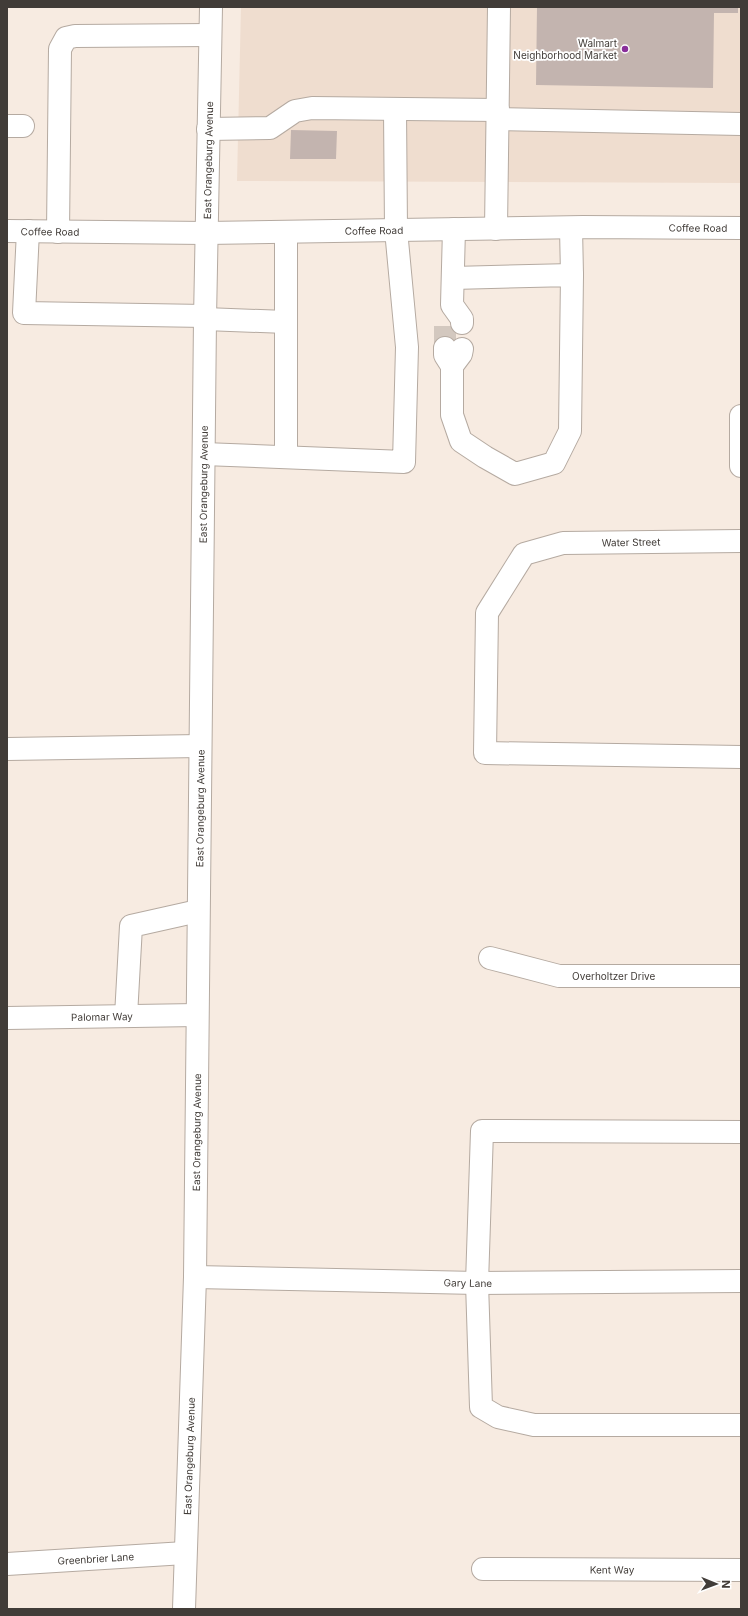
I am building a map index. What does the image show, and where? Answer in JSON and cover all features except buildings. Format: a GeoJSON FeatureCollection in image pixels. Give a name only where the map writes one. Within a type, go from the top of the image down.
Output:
{"type":"FeatureCollection","features":[{"type":"Feature","properties":{"kind":"street","name":"East Orangeburg Avenue"},"geometry":{"type":"LineString","coordinates":[[184,1609],[195,1276],[206,233],[211,7]]}},
{"type":"Feature","properties":{"kind":"street"},"geometry":{"type":"LineString","coordinates":[[496,229],[499,7]]}},
{"type":"Feature","properties":{"kind":"street"},"geometry":{"type":"LineString","coordinates":[[58,232],[60,49],[66,38],[75,36],[210,35]]}},
{"type":"Feature","properties":{"kind":"street"},"geometry":{"type":"LineString","coordinates":[[208,129],[270,128],[295,111],[312,108],[741,124]]}},
{"type":"Feature","properties":{"kind":"street"},"geometry":{"type":"LineString","coordinates":[[204,454],[404,462],[407,347],[396,230],[395,110]]}},
{"type":"Feature","properties":{"kind":"street"},"geometry":{"type":"LineString","coordinates":[[453,354],[452,415],[462,441],[485,458],[515,474],[554,463],[570,431],[572,275],[571,228]]}},
{"type":"Feature","properties":{"kind":"street","name":"Coffee Road"},"geometry":{"type":"LineString","coordinates":[[17,231],[206,233],[454,229],[741,228]]}},
{"type":"Feature","properties":{"kind":"street"},"geometry":{"type":"LineString","coordinates":[[453,317],[454,229]]}},
{"type":"Feature","properties":{"kind":"street"},"geometry":{"type":"LineString","coordinates":[[17,231],[24,313],[205,318],[286,322]]}},
{"type":"Feature","properties":{"kind":"street"},"geometry":{"type":"LineString","coordinates":[[286,232],[286,457]]}},
{"type":"Feature","properties":{"kind":"street"},"geometry":{"type":"LineString","coordinates":[[453,278],[572,275]]}},
{"type":"Feature","properties":{"kind":"street"},"geometry":{"type":"LineString","coordinates":[[741,416],[741,466]]}},
{"type":"Feature","properties":{"kind":"street","name":"Water Street"},"geometry":{"type":"LineString","coordinates":[[741,541],[563,543],[524,554],[487,614],[484,753],[741,757]]}},
{"type":"Feature","properties":{"kind":"street"},"geometry":{"type":"LineString","coordinates":[[7,749],[200,746]]}},
{"type":"Feature","properties":{"kind":"street"},"geometry":{"type":"LineString","coordinates":[[126,1016],[131,926],[198,911]]}},
{"type":"Feature","properties":{"kind":"street","name":"Overholtzer Drive"},"geometry":{"type":"LineString","coordinates":[[490,958],[559,976],[741,976]]}},
{"type":"Feature","properties":{"kind":"street","name":"Palomar Way"},"geometry":{"type":"LineString","coordinates":[[7,1018],[197,1015]]}},
{"type":"Feature","properties":{"kind":"street"},"geometry":{"type":"LineString","coordinates":[[741,1132],[482,1132],[477,1283],[481,1407],[498,1417],[534,1425],[741,1425]]}},
{"type":"Feature","properties":{"kind":"street","name":"Gary Lane"},"geometry":{"type":"LineString","coordinates":[[195,1276],[477,1283],[741,1281]]}},
{"type":"Feature","properties":{"kind":"street","name":"Greenbrier Lane"},"geometry":{"type":"LineString","coordinates":[[7,1564],[185,1553]]}},
{"type":"Feature","properties":{"kind":"street","name":"Kent Way"},"geometry":{"type":"LineString","coordinates":[[484,1569],[741,1570]]}},
{"type":"Feature","properties":{"kind":"shaded area"},"geometry":{"type":"Polygon","coordinates":[[[241,7],[741,7],[741,183],[237,181],[241,7]]]}},
{"type":"Feature","properties":{"kind":"tunnel"},"geometry":{"type":"LineString","coordinates":[[445,323],[445,348]]}},
{"type":"Feature","properties":{"kind":"place","name":"Walmart Neighborhood Market"},"geometry":{"type":"Point","coordinates":[625,49]}}]}
